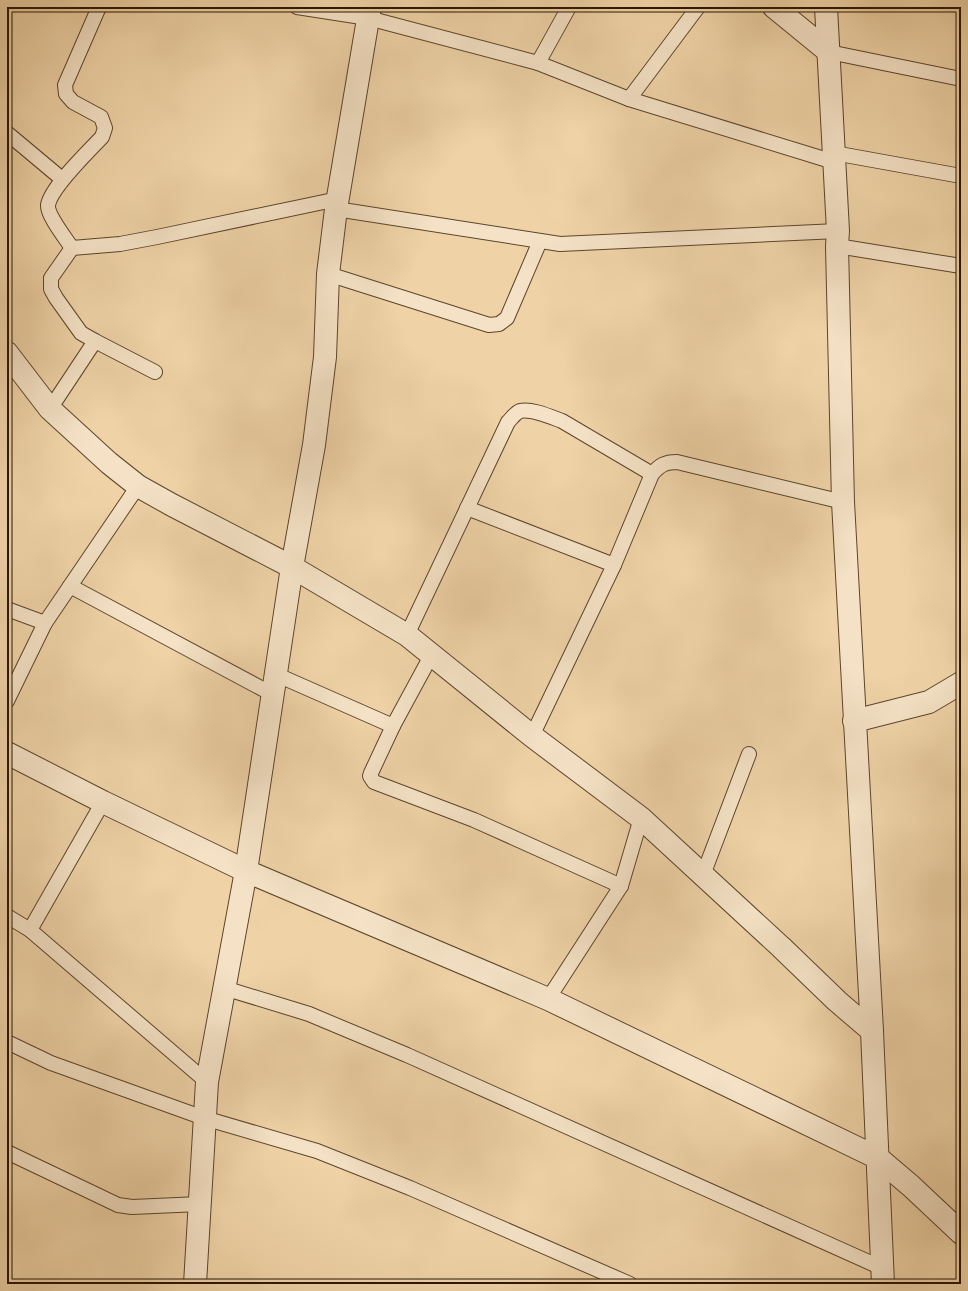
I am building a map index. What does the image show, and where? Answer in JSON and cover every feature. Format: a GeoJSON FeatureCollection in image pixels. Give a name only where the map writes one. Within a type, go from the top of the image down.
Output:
{"type":"FeatureCollection","features":[{"type":"Feature","properties":{"kind":"street"},"geometry":{"type":"LineString","coordinates":[[774,7],[829,52]]}},
{"type":"Feature","properties":{"kind":"street"},"geometry":{"type":"LineString","coordinates":[[826,7],[837,238],[843,502],[872,1031],[882,1276]]}},
{"type":"Feature","properties":{"kind":"street"},"geometry":{"type":"LineString","coordinates":[[195,1284],[204,1118],[208,1082],[246,871],[292,567],[314,446],[326,357],[328,274],[337,204],[369,13]]}},
{"type":"Feature","properties":{"kind":"street"},"geometry":{"type":"LineString","coordinates":[[7,353],[50,409],[109,463],[138,486],[292,567],[407,635],[432,654],[532,736],[641,818],[782,947],[837,1001],[872,1031]]}},
{"type":"Feature","properties":{"kind":"street"},"geometry":{"type":"LineString","coordinates":[[854,721],[929,702],[961,683]]}},
{"type":"Feature","properties":{"kind":"street"},"geometry":{"type":"LineString","coordinates":[[7,753],[103,802],[246,871],[548,999],[878,1158],[911,1186],[961,1233]]}},
{"type":"Feature","properties":{"kind":"lane"},"geometry":{"type":"LineString","coordinates":[[72,248],[50,214],[48,205],[52,195],[62,179],[102,137],[105,128],[101,117],[73,102],[66,94],[65,85],[99,7]]}},
{"type":"Feature","properties":{"kind":"lane"},"geometry":{"type":"LineString","coordinates":[[297,7],[369,13],[538,63],[629,99],[834,157],[961,176]]}},
{"type":"Feature","properties":{"kind":"lane"},"geometry":{"type":"LineString","coordinates":[[538,63],[569,7]]}},
{"type":"Feature","properties":{"kind":"lane"},"geometry":{"type":"LineString","coordinates":[[629,99],[698,7]]}},
{"type":"Feature","properties":{"kind":"lane"},"geometry":{"type":"LineString","coordinates":[[829,52],[961,80]]}},
{"type":"Feature","properties":{"kind":"lane"},"geometry":{"type":"LineString","coordinates":[[7,133],[62,179]]}},
{"type":"Feature","properties":{"kind":"lane"},"geometry":{"type":"LineString","coordinates":[[72,248],[120,244],[337,204],[560,244],[837,238],[961,266]]}},
{"type":"Feature","properties":{"kind":"lane"},"geometry":{"type":"LineString","coordinates":[[328,274],[489,325],[499,324],[507,318],[540,241]]}},
{"type":"Feature","properties":{"kind":"lane"},"geometry":{"type":"LineString","coordinates":[[72,248],[51,278],[51,289],[56,298],[81,333],[155,372]]}},
{"type":"Feature","properties":{"kind":"lane"},"geometry":{"type":"LineString","coordinates":[[50,409],[94,341]]}},
{"type":"Feature","properties":{"kind":"lane"},"geometry":{"type":"LineString","coordinates":[[407,635],[508,422],[519,412],[526,410],[562,421],[652,474]]}},
{"type":"Feature","properties":{"kind":"lane"},"geometry":{"type":"LineString","coordinates":[[532,736],[614,565],[652,474],[660,465],[669,462],[676,462],[843,502]]}},
{"type":"Feature","properties":{"kind":"lane"},"geometry":{"type":"LineString","coordinates":[[7,701],[45,623],[138,486]]}},
{"type":"Feature","properties":{"kind":"lane"},"geometry":{"type":"LineString","coordinates":[[467,508],[614,565]]}},
{"type":"Feature","properties":{"kind":"lane"},"geometry":{"type":"LineString","coordinates":[[70,586],[274,684],[393,726]]}},
{"type":"Feature","properties":{"kind":"lane"},"geometry":{"type":"LineString","coordinates":[[7,609],[45,623]]}},
{"type":"Feature","properties":{"kind":"lane"},"geometry":{"type":"LineString","coordinates":[[432,654],[393,726],[371,773],[370,776],[374,782],[474,820],[620,886]]}},
{"type":"Feature","properties":{"kind":"lane"},"geometry":{"type":"LineString","coordinates":[[703,875],[749,754]]}},
{"type":"Feature","properties":{"kind":"lane"},"geometry":{"type":"LineString","coordinates":[[30,930],[103,802]]}},
{"type":"Feature","properties":{"kind":"lane"},"geometry":{"type":"LineString","coordinates":[[548,999],[620,886],[641,818]]}},
{"type":"Feature","properties":{"kind":"lane"},"geometry":{"type":"LineString","coordinates":[[7,916],[30,930],[208,1082]]}},
{"type":"Feature","properties":{"kind":"lane"},"geometry":{"type":"LineString","coordinates":[[224,988],[309,1014],[400,1052],[882,1276]]}},
{"type":"Feature","properties":{"kind":"lane"},"geometry":{"type":"LineString","coordinates":[[7,1042],[51,1064],[204,1118],[317,1150],[410,1188],[630,1284]]}},
{"type":"Feature","properties":{"kind":"lane"},"geometry":{"type":"LineString","coordinates":[[7,1152],[118,1206],[132,1207],[200,1204]]}}]}
